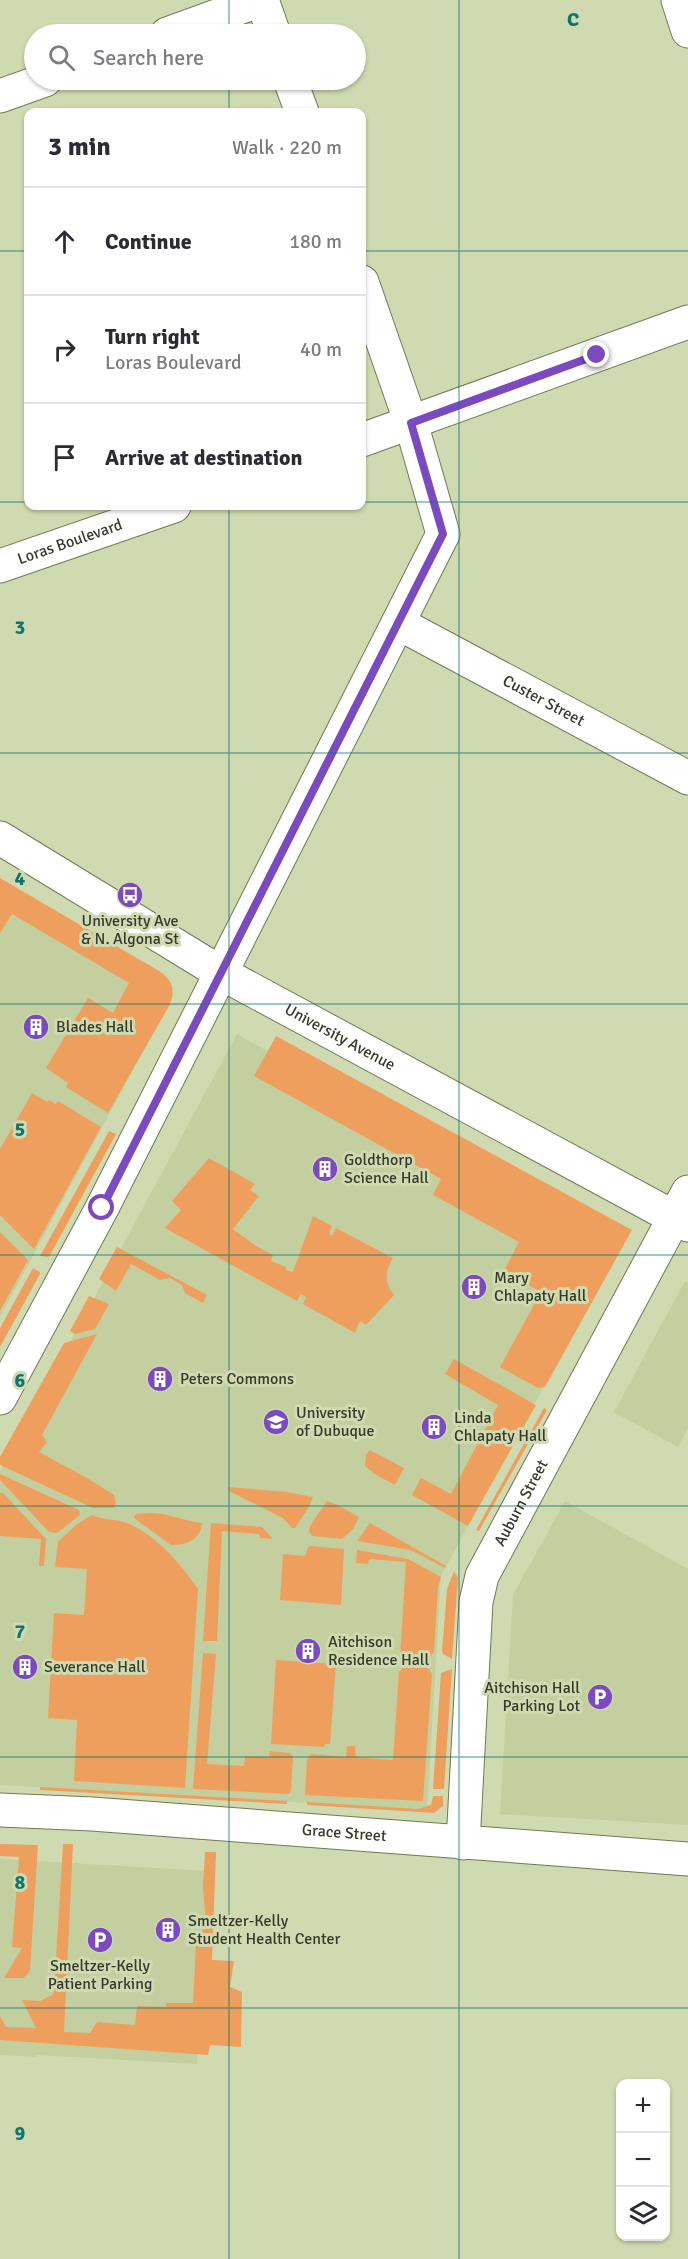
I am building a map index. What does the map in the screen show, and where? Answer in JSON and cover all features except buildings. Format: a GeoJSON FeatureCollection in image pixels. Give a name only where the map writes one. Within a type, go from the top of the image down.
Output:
{"type":"FeatureCollection","features":[{"type":"Feature","properties":{"kind":"street"},"geometry":{"type":"LineString","coordinates":[[195,24],[262,0],[270,24]]}},
{"type":"Feature","properties":{"kind":"street"},"geometry":{"type":"LineString","coordinates":[[678,0],[688,32]]}},
{"type":"Feature","properties":{"kind":"street"},"geometry":{"type":"LineString","coordinates":[[0,96],[24,87]]}},
{"type":"Feature","properties":{"kind":"street"},"geometry":{"type":"LineString","coordinates":[[294,90],[300,108]]}},
{"type":"Feature","properties":{"kind":"street"},"geometry":{"type":"LineString","coordinates":[[0,1398],[102,1208],[443,534],[411,423],[366,294]]}},
{"type":"Feature","properties":{"kind":"street"},"geometry":{"type":"LineString","coordinates":[[366,439],[688,322]]}},
{"type":"Feature","properties":{"kind":"street","name":"Loras Boulevard"},"geometry":{"type":"LineString","coordinates":[[0,566],[162,510]]}},
{"type":"Feature","properties":{"kind":"street","name":"Custer Street"},"geometry":{"type":"LineString","coordinates":[[398,623],[688,778]]}},
{"type":"Feature","properties":{"kind":"street","name":"University Avenue"},"geometry":{"type":"LineString","coordinates":[[0,838],[221,973],[684,1212]]}},
{"type":"Feature","properties":{"kind":"street","name":"Auburn Street"},"geometry":{"type":"LineString","coordinates":[[463,1843],[476,1602],[482,1576],[684,1212]]}},
{"type":"Feature","properties":{"kind":"street","name":"Grace Street"},"geometry":{"type":"LineString","coordinates":[[0,1810],[92,1814],[688,1859]]}},
{"type":"Feature","properties":{"kind":"shaded area"},"geometry":{"type":"Polygon","coordinates":[[[0,878],[159,971],[172,986],[169,1006],[108,1113],[66,1087],[68,1083],[46,1068],[88,998],[113,1013],[129,983],[12,914],[0,933],[0,878]]]}},
{"type":"Feature","properties":{"kind":"shaded area"},"geometry":{"type":"Polygon","coordinates":[[[0,893],[174,994],[0,1317],[0,893]]]}},
{"type":"Feature","properties":{"kind":"shaded area","name":"University of Dubuque"},"geometry":{"type":"Polygon","coordinates":[[[237,1034],[619,1248],[441,1576],[427,1810],[0,1785],[0,1472],[237,1034]]]}},
{"type":"Feature","properties":{"kind":"shaded area"},"geometry":{"type":"Polygon","coordinates":[[[276,1036],[632,1230],[545,1387],[538,1388],[500,1367],[541,1292],[504,1271],[519,1242],[433,1195],[441,1179],[254,1076],[276,1036]]]}},
{"type":"Feature","properties":{"kind":"shaded area"},"geometry":{"type":"Polygon","coordinates":[[[32,1093],[47,1102],[49,1100],[56,1104],[58,1101],[101,1127],[34,1249],[0,1215],[0,1149],[32,1093]]]}},
{"type":"Feature","properties":{"kind":"shaded area"},"geometry":{"type":"Polygon","coordinates":[[[109,1131],[116,1134],[49,1257],[40,1256],[109,1131]]]}},
{"type":"Feature","properties":{"kind":"shaded area"},"geometry":{"type":"Polygon","coordinates":[[[209,1158],[255,1184],[250,1190],[259,1196],[233,1229],[273,1255],[271,1261],[293,1272],[313,1216],[332,1226],[329,1234],[332,1236],[336,1228],[393,1258],[388,1267],[387,1276],[388,1286],[394,1295],[366,1325],[360,1321],[355,1333],[303,1304],[306,1297],[301,1294],[297,1301],[165,1228],[181,1210],[172,1201],[209,1158]]]}},
{"type":"Feature","properties":{"kind":"shaded area"},"geometry":{"type":"Polygon","coordinates":[[[0,1232],[28,1260],[0,1311],[0,1232]]]}},
{"type":"Feature","properties":{"kind":"shaded area"},"geometry":{"type":"Polygon","coordinates":[[[117,1247],[207,1295],[203,1303],[185,1293],[182,1285],[170,1278],[160,1280],[131,1264],[116,1291],[99,1279],[117,1247]]]}},
{"type":"Feature","properties":{"kind":"shaded area"},"geometry":{"type":"Polygon","coordinates":[[[33,1268],[40,1274],[0,1347],[0,1328],[33,1268]]]}},
{"type":"Feature","properties":{"kind":"shaded area"},"geometry":{"type":"Polygon","coordinates":[[[685,1281],[688,1283],[688,1428],[678,1447],[614,1412],[685,1281]]]}},
{"type":"Feature","properties":{"kind":"shaded area"},"geometry":{"type":"Polygon","coordinates":[[[89,1296],[109,1304],[95,1329],[75,1334],[70,1331],[89,1296]]]}},
{"type":"Feature","properties":{"kind":"shaded area"},"geometry":{"type":"Polygon","coordinates":[[[97,1334],[42,1435],[47,1442],[39,1452],[114,1495],[116,1503],[114,1508],[93,1508],[0,1465],[0,1457],[64,1343],[97,1334]]]}},
{"type":"Feature","properties":{"kind":"shaded area"},"geometry":{"type":"Polygon","coordinates":[[[454,1359],[536,1405],[468,1526],[412,1495],[421,1478],[451,1494],[498,1405],[445,1374],[454,1359]]]}},
{"type":"Feature","properties":{"kind":"shaded area"},"geometry":{"type":"Polygon","coordinates":[[[544,1408],[547,1410],[479,1531],[476,1530],[544,1408]]]}},
{"type":"Feature","properties":{"kind":"shaded area"},"geometry":{"type":"Polygon","coordinates":[[[370,1450],[404,1468],[395,1485],[365,1466],[366,1455],[370,1450]]]}},
{"type":"Feature","properties":{"kind":"shaded area"},"geometry":{"type":"Polygon","coordinates":[[[0,1474],[79,1510],[80,1515],[57,1533],[49,1532],[0,1480],[0,1474]]]}},
{"type":"Feature","properties":{"kind":"shaded area"},"geometry":{"type":"Polygon","coordinates":[[[228,1487],[287,1492],[313,1497],[295,1528],[292,1528],[283,1518],[229,1491],[228,1487]]]}},
{"type":"Feature","properties":{"kind":"shaded area"},"geometry":{"type":"Polygon","coordinates":[[[0,1493],[3,1493],[46,1539],[44,1566],[39,1566],[41,1539],[0,1536],[0,1493]]]}},
{"type":"Feature","properties":{"kind":"shaded area"},"geometry":{"type":"Polygon","coordinates":[[[327,1501],[359,1517],[353,1529],[342,1539],[312,1536],[309,1532],[310,1526],[327,1501]]]}},
{"type":"Feature","properties":{"kind":"shaded area","name":"Aitchison Hall Parking Lot"},"geometry":{"type":"Polygon","coordinates":[[[565,1501],[688,1569],[688,1825],[500,1814],[513,1595],[565,1501]]]}},
{"type":"Feature","properties":{"kind":"shaded area"},"geometry":{"type":"Polygon","coordinates":[[[150,1513],[202,1523],[201,1529],[192,1540],[171,1545],[134,1518],[136,1514],[150,1513]]]}},
{"type":"Feature","properties":{"kind":"shaded area"},"geometry":{"type":"Polygon","coordinates":[[[92,1515],[124,1522],[146,1533],[175,1559],[198,1589],[185,1788],[74,1781],[77,1720],[48,1718],[54,1613],[84,1615],[87,1569],[55,1567],[58,1542],[77,1524],[92,1515]]]}},
{"type":"Feature","properties":{"kind":"shaded area"},"geometry":{"type":"Polygon","coordinates":[[[211,1523],[262,1527],[273,1539],[260,1538],[259,1534],[222,1531],[217,1641],[203,1641],[211,1523]]]}},
{"type":"Feature","properties":{"kind":"shaded area"},"geometry":{"type":"Polygon","coordinates":[[[370,1523],[446,1566],[445,1568],[411,1550],[357,1541],[370,1523]]]}},
{"type":"Feature","properties":{"kind":"shaded area"},"geometry":{"type":"Polygon","coordinates":[[[308,1547],[344,1549],[341,1605],[280,1600],[283,1554],[305,1556],[308,1547]]]}},
{"type":"Feature","properties":{"kind":"shaded area"},"geometry":{"type":"Polygon","coordinates":[[[357,1550],[408,1559],[441,1577],[438,1588],[434,1652],[428,1658],[400,1656],[406,1562],[369,1559],[368,1564],[356,1563],[357,1550]]]}},
{"type":"Feature","properties":{"kind":"shaded area"},"geometry":{"type":"Polygon","coordinates":[[[454,1571],[458,1578],[452,1659],[442,1651],[447,1589],[454,1571]]]}},
{"type":"Feature","properties":{"kind":"shaded area"},"geometry":{"type":"Polygon","coordinates":[[[203,1653],[216,1654],[207,1764],[244,1766],[245,1756],[269,1757],[270,1751],[289,1753],[293,1756],[289,1794],[193,1789],[203,1653]]]}},
{"type":"Feature","properties":{"kind":"shaded area"},"geometry":{"type":"Polygon","coordinates":[[[276,1660],[336,1664],[330,1744],[325,1744],[324,1747],[271,1744],[276,1660]]]}},
{"type":"Feature","properties":{"kind":"shaded area"},"geometry":{"type":"Polygon","coordinates":[[[405,1665],[427,1667],[432,1674],[423,1801],[305,1795],[307,1759],[311,1754],[346,1757],[347,1746],[355,1746],[356,1757],[393,1760],[399,1672],[405,1665]]]}},
{"type":"Feature","properties":{"kind":"shaded area"},"geometry":{"type":"Polygon","coordinates":[[[452,1669],[444,1789],[433,1789],[441,1673],[452,1669]]]}},
{"type":"Feature","properties":{"kind":"shaded area"},"geometry":{"type":"Polygon","coordinates":[[[40,1787],[287,1801],[287,1804],[40,1790],[40,1787]]]}},
{"type":"Feature","properties":{"kind":"shaded area"},"geometry":{"type":"Polygon","coordinates":[[[433,1796],[443,1796],[443,1806],[434,1813],[307,1805],[307,1802],[418,1809],[431,1805],[433,1796]]]}},
{"type":"Feature","properties":{"kind":"shaded area"},"geometry":{"type":"Polygon","coordinates":[[[0,1844],[38,1845],[30,1969],[23,1978],[4,1978],[22,1948],[12,1947],[19,1857],[0,1856],[0,1844]]]}},
{"type":"Feature","properties":{"kind":"shaded area"},"geometry":{"type":"Polygon","coordinates":[[[63,1844],[73,1844],[64,2032],[90,2033],[97,2022],[135,2025],[137,2006],[166,2007],[166,2003],[193,2003],[196,1943],[206,1925],[203,1886],[205,1852],[216,1852],[212,1960],[234,1961],[230,1987],[242,1992],[241,2047],[210,2045],[208,2055],[0,2040],[0,2016],[6,2027],[36,2028],[22,2000],[40,2001],[54,1992],[63,1844]]]}},
{"type":"Feature","properties":{"kind":"shaded area"},"geometry":{"type":"Polygon","coordinates":[[[0,1859],[210,1871],[197,2064],[0,2055],[0,1859]]]}},
{"type":"Feature","properties":{"kind":"place","name":"University Ave & N. Algona St"},"geometry":{"type":"Point","coordinates":[130,895]}},
{"type":"Feature","properties":{"kind":"place","name":"Blades Hall"},"geometry":{"type":"Point","coordinates":[36,1027]}},
{"type":"Feature","properties":{"kind":"place","name":"Goldthorp Science Hall"},"geometry":{"type":"Point","coordinates":[325,1169]}},
{"type":"Feature","properties":{"kind":"place","name":"Mary Chlapaty Hall"},"geometry":{"type":"Point","coordinates":[474,1287]}},
{"type":"Feature","properties":{"kind":"place","name":"Peters Commons"},"geometry":{"type":"Point","coordinates":[160,1379]}},
{"type":"Feature","properties":{"kind":"place","name":"University of Dubuque"},"geometry":{"type":"Point","coordinates":[276,1422]}},
{"type":"Feature","properties":{"kind":"place","name":"Linda Chlapaty Hall"},"geometry":{"type":"Point","coordinates":[434,1427]}},
{"type":"Feature","properties":{"kind":"place","name":"Aitchison Residence Hall"},"geometry":{"type":"Point","coordinates":[308,1651]}},
{"type":"Feature","properties":{"kind":"place","name":"Severance Hall"},"geometry":{"type":"Point","coordinates":[25,1667]}},
{"type":"Feature","properties":{"kind":"place","name":"Aitchison Hall Parking Lot"},"geometry":{"type":"Point","coordinates":[600,1697]}},
{"type":"Feature","properties":{"kind":"place","name":"Smeltzer-Kelly Student Health Center"},"geometry":{"type":"Point","coordinates":[168,1930]}},
{"type":"Feature","properties":{"kind":"place","name":"Smeltzer-Kelly Patient Parking"},"geometry":{"type":"Point","coordinates":[100,1940]}},
{"type":"Feature","properties":{"kind":"route"},"geometry":{"type":"LineString","coordinates":[[102,1208],[443,534],[411,423],[597,355]]}}]}
